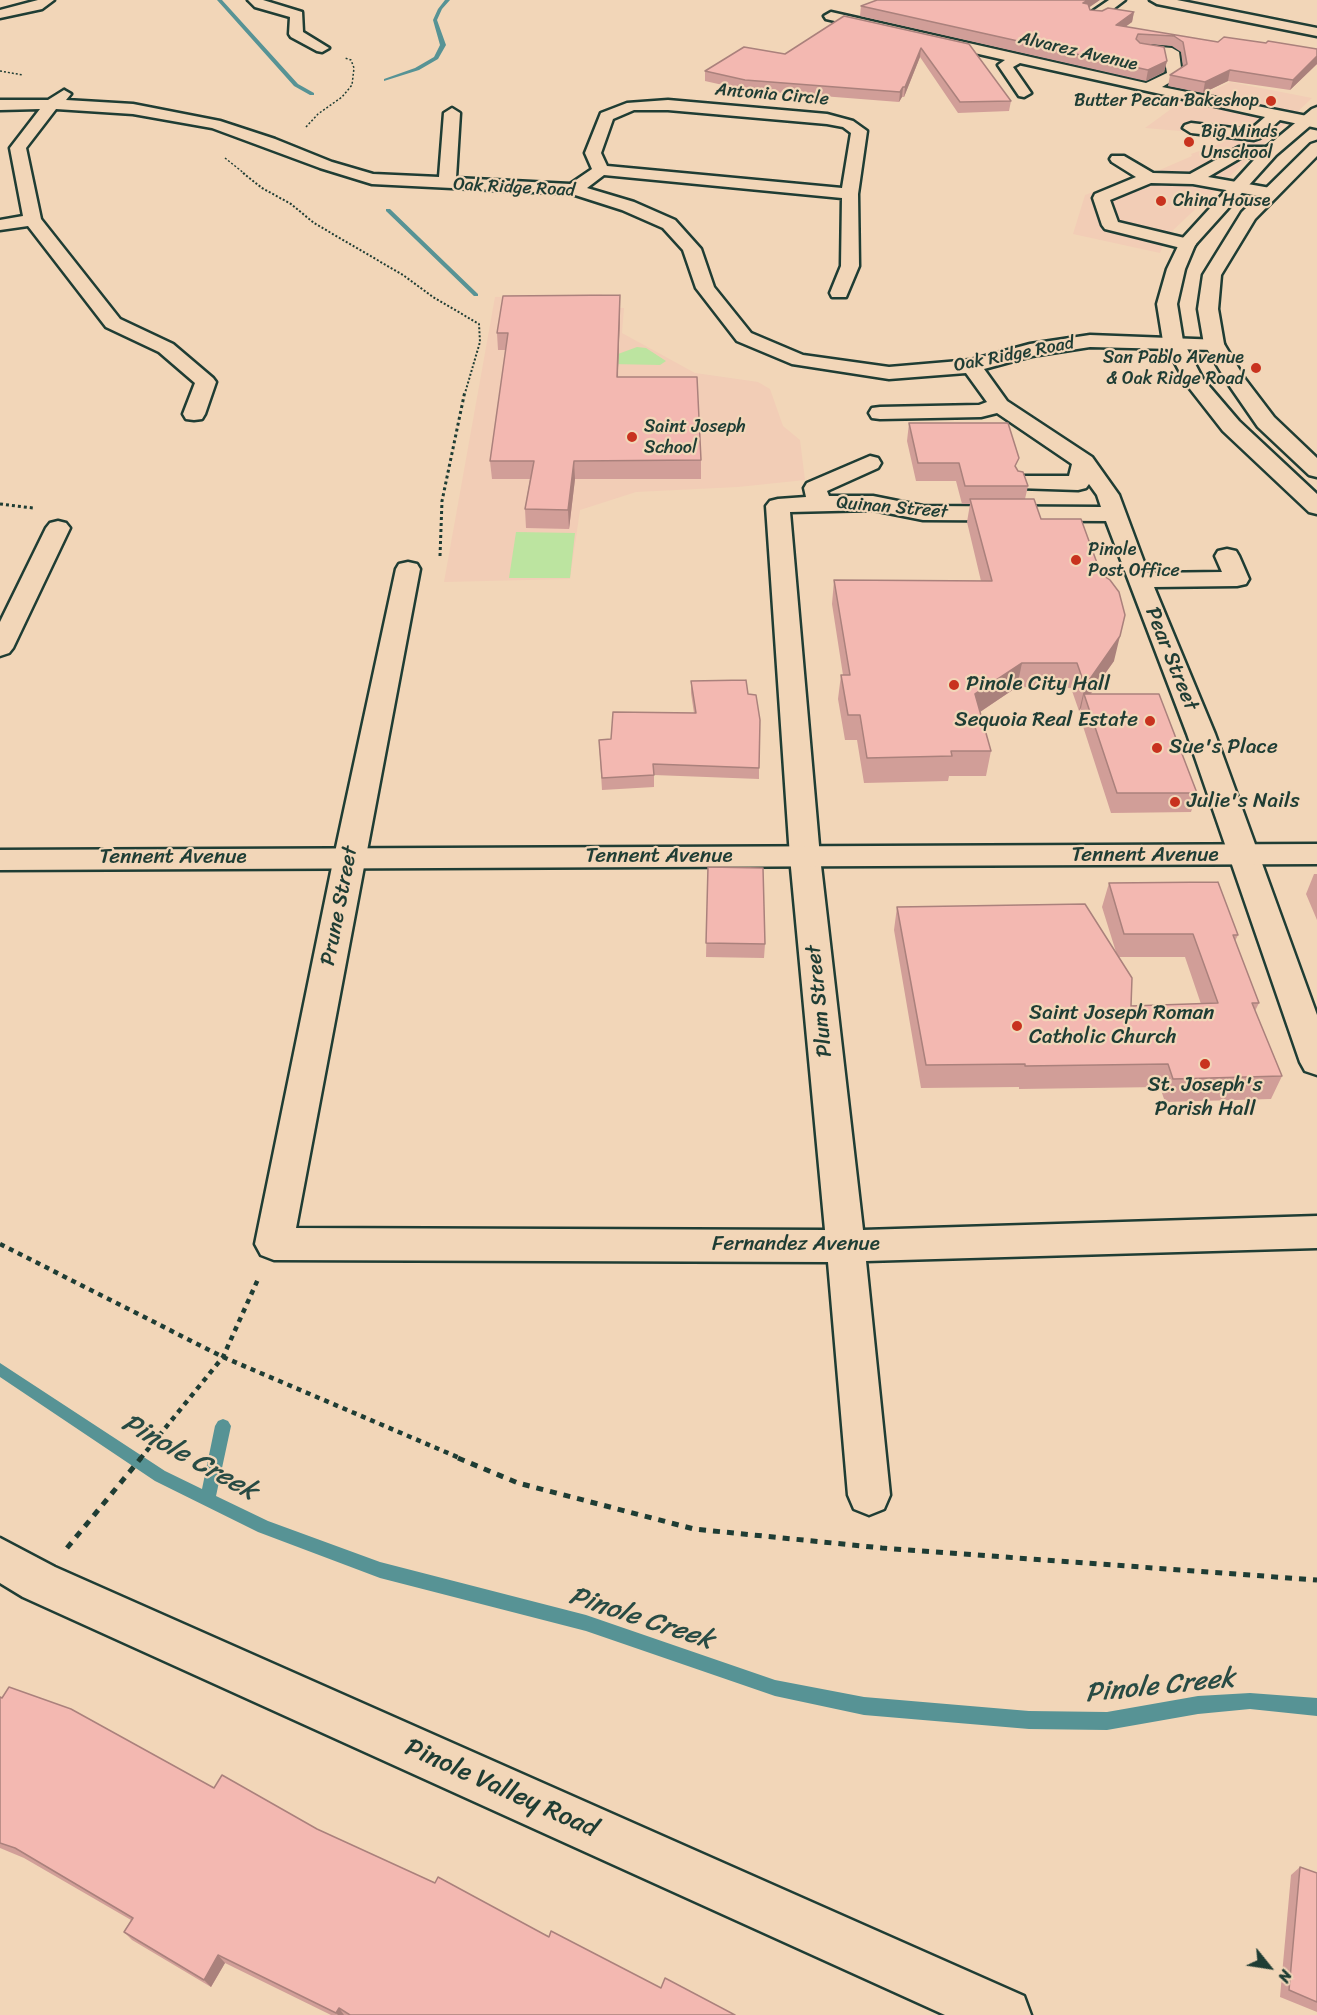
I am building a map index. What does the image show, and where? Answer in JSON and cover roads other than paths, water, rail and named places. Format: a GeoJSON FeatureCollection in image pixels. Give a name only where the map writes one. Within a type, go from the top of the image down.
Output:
{"type":"FeatureCollection","features":[{"type":"Feature","properties":{"kind":"street"},"geometry":{"type":"LineString","coordinates":[[0,14],[36,6],[46,0]]}},
{"type":"Feature","properties":{"kind":"street"},"geometry":{"type":"LineString","coordinates":[[255,0],[260,4],[297,15],[296,34],[322,48]]}},
{"type":"Feature","properties":{"kind":"street"},"geometry":{"type":"LineString","coordinates":[[1095,16],[1118,0]]}},
{"type":"Feature","properties":{"kind":"street"},"geometry":{"type":"LineString","coordinates":[[1157,0],[1317,32]]}},
{"type":"Feature","properties":{"kind":"street","name":"Alvarez Avenue"},"geometry":{"type":"LineString","coordinates":[[831,16],[1277,115],[1314,111]]}},
{"type":"Feature","properties":{"kind":"street"},"geometry":{"type":"LineString","coordinates":[[1291,27],[1308,16]]}},
{"type":"Feature","properties":{"kind":"street"},"geometry":{"type":"LineString","coordinates":[[1143,48],[1172,52],[1175,75],[1148,88]]}},
{"type":"Feature","properties":{"kind":"street"},"geometry":{"type":"LineString","coordinates":[[1018,58],[1005,65],[1024,93]]}},
{"type":"Feature","properties":{"kind":"street"},"geometry":{"type":"LineString","coordinates":[[0,150],[18,148],[52,104],[76,83]]}},
{"type":"Feature","properties":{"kind":"street"},"geometry":{"type":"LineString","coordinates":[[1203,100],[1222,89]]}},
{"type":"Feature","properties":{"kind":"street","name":"Oak Ridge Road"},"geometry":{"type":"LineString","coordinates":[[0,105],[52,104],[133,110],[215,124],[326,165],[372,179],[574,189],[628,206],[669,224],[692,249],[705,288],[744,337],[799,360],[889,373],[972,366],[1030,350],[1090,341],[1173,341],[1214,344]]}},
{"type":"Feature","properties":{"kind":"street","name":"Antonia Circle"},"geometry":{"type":"LineString","coordinates":[[601,170],[593,153],[606,116],[632,106],[668,105],[828,119],[848,124],[859,131],[850,194]]}},
{"type":"Feature","properties":{"kind":"street"},"geometry":{"type":"LineString","coordinates":[[1314,111],[1236,187],[1187,244],[1176,269],[1167,304],[1173,341],[1194,381],[1231,426],[1317,507]]}},
{"type":"Feature","properties":{"kind":"street"},"geometry":{"type":"LineString","coordinates":[[447,184],[452,113]]}},
{"type":"Feature","properties":{"kind":"street"},"geometry":{"type":"LineString","coordinates":[[1191,128],[1254,135],[1277,115]]}},
{"type":"Feature","properties":{"kind":"street"},"geometry":{"type":"LineString","coordinates":[[1317,147],[1248,216],[1212,275],[1208,309],[1214,344],[1236,381],[1266,422],[1317,470]]}},
{"type":"Feature","properties":{"kind":"street"},"geometry":{"type":"LineString","coordinates":[[18,148],[32,220],[113,323],[166,348],[206,382],[194,414]]}},
{"type":"Feature","properties":{"kind":"street"},"geometry":{"type":"LineString","coordinates":[[1193,178],[1239,152],[1270,152]]}},
{"type":"Feature","properties":{"kind":"street"},"geometry":{"type":"LineString","coordinates":[[1118,159],[1149,178]]}},
{"type":"Feature","properties":{"kind":"street"},"geometry":{"type":"LineString","coordinates":[[574,189],[601,170],[850,194],[850,266],[840,293]]}},
{"type":"Feature","properties":{"kind":"street"},"geometry":{"type":"LineString","coordinates":[[1187,244],[1111,225],[1101,198],[1149,178],[1193,178],[1270,193]]}},
{"type":"Feature","properties":{"kind":"street"},"geometry":{"type":"LineString","coordinates":[[0,225],[32,220]]}},
{"type":"Feature","properties":{"kind":"street"},"geometry":{"type":"LineString","coordinates":[[880,413],[981,411],[1000,405],[972,366]]}},
{"type":"Feature","properties":{"kind":"street","name":"Pear Street"},"geometry":{"type":"LineString","coordinates":[[1000,405],[1084,462],[1111,504],[1201,734],[1317,1062]]}},
{"type":"Feature","properties":{"kind":"street"},"geometry":{"type":"LineString","coordinates":[[1025,483],[1078,483],[1084,462]]}},
{"type":"Feature","properties":{"kind":"street"},"geometry":{"type":"LineString","coordinates":[[819,503],[815,488],[870,463]]}},
{"type":"Feature","properties":{"kind":"street","name":"Quinan Street"},"geometry":{"type":"LineString","coordinates":[[778,506],[873,503],[923,513],[1111,504]]}},
{"type":"Feature","properties":{"kind":"street","name":"Plum Street"},"geometry":{"type":"LineString","coordinates":[[778,506],[805,857],[837,1154],[869,1495]]}},
{"type":"Feature","properties":{"kind":"street"},"geometry":{"type":"LineString","coordinates":[[0,648],[6,625],[58,528]]}},
{"type":"Feature","properties":{"kind":"street"},"geometry":{"type":"LineString","coordinates":[[1139,580],[1237,579],[1227,556]]}},
{"type":"Feature","properties":{"kind":"street","name":"Prune Street"},"geometry":{"type":"LineString","coordinates":[[274,1244],[408,568]]}},
{"type":"Feature","properties":{"kind":"street","name":"Tennent Avenue"},"geometry":{"type":"LineString","coordinates":[[0,860],[1317,854]]}},
{"type":"Feature","properties":{"kind":"street","name":"Fernandez Avenue"},"geometry":{"type":"LineString","coordinates":[[274,1244],[845,1246],[1317,1232]]}},
{"type":"Feature","properties":{"kind":"street","name":"Pinole Valley Road"},"geometry":{"type":"LineString","coordinates":[[20,1570],[1005,2015]]}},
{"type":"Feature","properties":{"kind":"waterway"},"geometry":{"type":"LineString","coordinates":[[219,0],[296,85],[312,94]]}},
{"type":"Feature","properties":{"kind":"waterway"},"geometry":{"type":"LineString","coordinates":[[386,80],[417,69],[436,58],[443,45],[435,20],[440,9],[448,0]]}},
{"type":"Feature","properties":{"kind":"waterway"},"geometry":{"type":"LineString","coordinates":[[388,210],[476,295]]}},
{"type":"Feature","properties":{"kind":"waterway","name":"Pinole Creek"},"geometry":{"type":"LineString","coordinates":[[0,1369],[160,1476],[264,1527],[380,1570],[586,1623],[775,1688],[864,1706],[1029,1720],[1107,1721],[1198,1705],[1250,1701],[1317,1707]]}},
{"type":"Feature","properties":{"kind":"waterway"},"geometry":{"type":"LineString","coordinates":[[208,1497],[223,1426]]}},
{"type":"Feature","properties":{"kind":"place","name":"Butter Pecan Bakeshop"},"geometry":{"type":"Point","coordinates":[1271,101]}},
{"type":"Feature","properties":{"kind":"place","name":"Big Minds Unschool"},"geometry":{"type":"Point","coordinates":[1189,142]}},
{"type":"Feature","properties":{"kind":"place","name":"China House"},"geometry":{"type":"Point","coordinates":[1161,201]}},
{"type":"Feature","properties":{"kind":"place","name":"San Pablo Avenue & Oak Ridge Road"},"geometry":{"type":"Point","coordinates":[1256,368]}},
{"type":"Feature","properties":{"kind":"place","name":"Saint Joseph School"},"geometry":{"type":"Point","coordinates":[632,437]}},
{"type":"Feature","properties":{"kind":"place","name":"Pinole Post Office"},"geometry":{"type":"Point","coordinates":[1076,560]}},
{"type":"Feature","properties":{"kind":"place","name":"Pinole City Hall"},"geometry":{"type":"Point","coordinates":[954,685]}},
{"type":"Feature","properties":{"kind":"place","name":"Sequoia Real Estate"},"geometry":{"type":"Point","coordinates":[1150,721]}},
{"type":"Feature","properties":{"kind":"place","name":"Sue's Place"},"geometry":{"type":"Point","coordinates":[1157,748]}},
{"type":"Feature","properties":{"kind":"place","name":"Julie's Nails"},"geometry":{"type":"Point","coordinates":[1175,802]}},
{"type":"Feature","properties":{"kind":"place","name":"Saint Joseph Roman Catholic Church"},"geometry":{"type":"Point","coordinates":[1017,1026]}},
{"type":"Feature","properties":{"kind":"place","name":"St. Joseph's Parish Hall"},"geometry":{"type":"Point","coordinates":[1205,1064]}}]}
